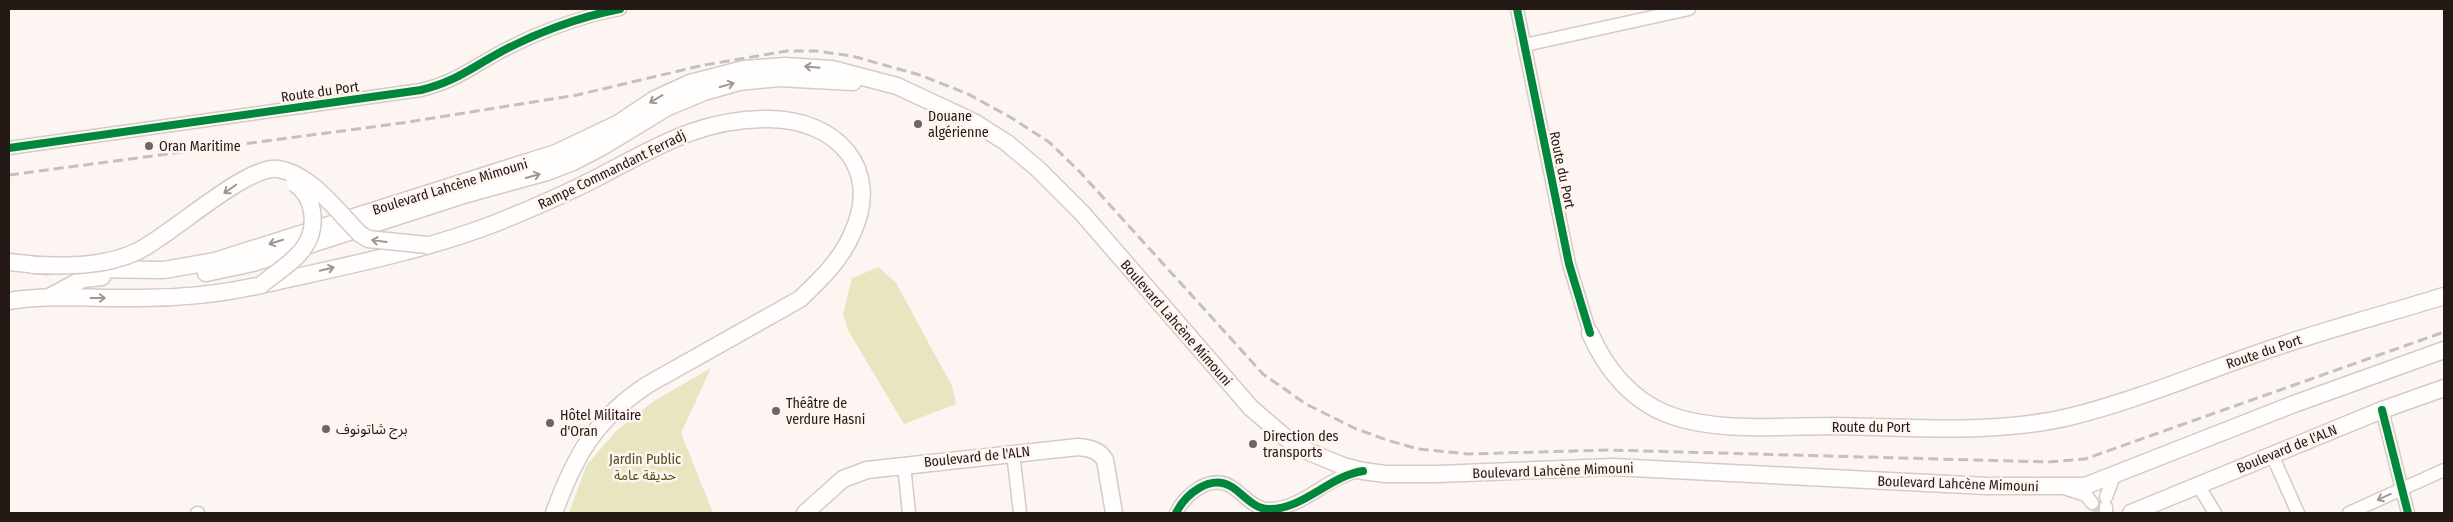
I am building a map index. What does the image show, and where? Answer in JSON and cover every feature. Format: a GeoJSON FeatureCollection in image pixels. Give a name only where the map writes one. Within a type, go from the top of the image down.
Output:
{"type":"FeatureCollection","features":[{"type":"Feature","properties":{"kind":"main road","name":"Boulevard Lahcène Mimouni"},"geometry":{"type":"LineString","coordinates":[[9,262],[107,270],[164,270],[215,261],[556,153],[619,123],[671,90],[744,68],[792,66],[832,69],[877,80],[921,96],[974,122],[1007,143],[1032,164],[1082,213],[1251,408],[1286,438],[1325,459],[1385,474],[1437,474],[1613,467],[2060,488],[2093,485],[2294,404],[2444,350]]}},
{"type":"Feature","properties":{"kind":"main road","name":"Boulevard Lahcène Mimouni"},"geometry":{"type":"LineString","coordinates":[[49,297],[83,279],[92,277],[185,275],[253,263],[467,194],[547,172],[573,162],[602,147],[686,98],[722,86],[739,82],[778,78],[848,82],[877,80]]}},
{"type":"Feature","properties":{"kind":"main road","name":"Rampe Commandant Ferradj"},"geometry":{"type":"LineString","coordinates":[[9,301],[49,297],[144,298],[191,296],[260,285],[428,245],[492,224],[546,202],[681,134],[733,122],[770,119],[803,123],[837,140],[858,169],[862,193],[861,211],[852,234],[821,280],[793,304],[647,385],[623,401],[608,415],[586,444],[564,486],[554,513]]}},
{"type":"Feature","properties":{"kind":"main road"},"geometry":{"type":"LineString","coordinates":[[34,265],[80,266],[112,261],[158,240],[250,176],[266,170],[276,169],[288,172],[315,189],[360,234],[368,239],[428,245]]}},
{"type":"Feature","properties":{"kind":"main road"},"geometry":{"type":"LineString","coordinates":[[250,176],[272,176],[295,184],[308,197],[314,217],[304,249],[260,285]]}},
{"type":"Feature","properties":{"kind":"main road","name":"Route du Port"},"geometry":{"type":"LineString","coordinates":[[1590,333],[1607,368],[1625,386],[1646,403],[1665,414],[1693,423],[1741,426],[1977,427],[2038,424],[2073,416],[2121,402],[2283,345],[2444,296]]}},
{"type":"Feature","properties":{"kind":"main road","name":"Boulevard de l'ALN"},"geometry":{"type":"LineString","coordinates":[[2131,513],[2150,510],[2198,485],[2382,410],[2444,388]]}},
{"type":"Feature","properties":{"kind":"main road","name":"Boulevard de l'ALN"},"geometry":{"type":"LineString","coordinates":[[806,513],[843,479],[867,470],[1013,452],[1078,447],[1086,447],[1101,453],[1108,467],[1114,513]]}},
{"type":"Feature","properties":{"kind":"street","name":"Route du Port"},"geometry":{"type":"LineString","coordinates":[[9,148],[429,88],[445,84],[498,53],[533,37],[562,26],[620,9]]}},
{"type":"Feature","properties":{"kind":"street","name":"Route du Port"},"geometry":{"type":"LineString","coordinates":[[1517,9],[1569,264],[1590,333]]}},
{"type":"Feature","properties":{"kind":"street"},"geometry":{"type":"LineString","coordinates":[[1525,45],[1689,9]]}},
{"type":"Feature","properties":{"kind":"street"},"geometry":{"type":"LineString","coordinates":[[2382,410],[2408,513]]}},
{"type":"Feature","properties":{"kind":"street"},"geometry":{"type":"LineString","coordinates":[[1013,452],[1020,513]]}},
{"type":"Feature","properties":{"kind":"street"},"geometry":{"type":"LineString","coordinates":[[2272,455],[2298,513]]}},
{"type":"Feature","properties":{"kind":"street"},"geometry":{"type":"LineString","coordinates":[[1325,459],[1331,474],[1329,482]]}},
{"type":"Feature","properties":{"kind":"street"},"geometry":{"type":"LineString","coordinates":[[904,465],[910,513]]}},
{"type":"Feature","properties":{"kind":"street"},"geometry":{"type":"LineString","coordinates":[[1176,513],[1191,493],[1207,484],[1231,486],[1255,505],[1264,509],[1274,509],[1318,491],[1329,482],[1341,476],[1363,470]]}},
{"type":"Feature","properties":{"kind":"street"},"geometry":{"type":"LineString","coordinates":[[2349,513],[2444,470]]}},
{"type":"Feature","properties":{"kind":"street"},"geometry":{"type":"LineString","coordinates":[[2060,488],[2086,495],[2102,507],[2114,476]]}},
{"type":"Feature","properties":{"kind":"street"},"geometry":{"type":"LineString","coordinates":[[2198,485],[2216,513]]}},
{"type":"Feature","properties":{"kind":"green space"},"geometry":{"type":"Polygon","coordinates":[[[879,267],[896,283],[952,386],[956,404],[904,424],[849,332],[843,315],[852,278],[879,267]]]}},
{"type":"Feature","properties":{"kind":"green space","name":"Jardin Public حديقة عامة"},"geometry":{"type":"Polygon","coordinates":[[[711,368],[681,433],[713,513],[569,513],[586,466],[616,431],[654,401],[711,368]]]}},
{"type":"Feature","properties":{"kind":"tunnel"},"geometry":{"type":"LineString","coordinates":[[2092,503],[2100,510]]}},
{"type":"Feature","properties":{"kind":"railway"},"geometry":{"type":"LineString","coordinates":[[9,175],[402,123],[577,95],[704,65],[787,51],[816,51],[852,56],[920,75],[968,94],[1010,117],[1049,142],[1080,172],[1263,374],[1306,404],[1354,428],[1387,440],[1418,449],[1468,454],[1608,450],[2048,462],[2085,459],[2444,332]]}},
{"type":"Feature","properties":{"kind":"cycle path"},"geometry":{"type":"LineString","coordinates":[[9,148],[421,90],[452,79],[497,54],[541,33],[572,21],[620,9]]}},
{"type":"Feature","properties":{"kind":"cycle path"},"geometry":{"type":"LineString","coordinates":[[1517,9],[1569,264],[1590,333]]}},
{"type":"Feature","properties":{"kind":"cycle path"},"geometry":{"type":"LineString","coordinates":[[2382,410],[2408,513]]}},
{"type":"Feature","properties":{"kind":"cycle path"},"geometry":{"type":"LineString","coordinates":[[1176,513],[1185,499],[1207,484],[1224,483],[1258,507],[1268,509],[1281,508],[1304,499],[1339,479],[1363,471]]}},
{"type":"Feature","properties":{"kind":"place","name":"Douane algérienne"},"geometry":{"type":"Point","coordinates":[918,124]}},
{"type":"Feature","properties":{"kind":"place","name":"Oran Maritime"},"geometry":{"type":"Point","coordinates":[149,146]}},
{"type":"Feature","properties":{"kind":"place","name":"Théâtre de verdure Hasni"},"geometry":{"type":"Point","coordinates":[776,411]}},
{"type":"Feature","properties":{"kind":"place","name":"Hôtel Militaire d'Oran"},"geometry":{"type":"Point","coordinates":[550,423]}},
{"type":"Feature","properties":{"kind":"place","name":"برج شاتونوف"},"geometry":{"type":"Point","coordinates":[326,429]}},
{"type":"Feature","properties":{"kind":"place","name":"Direction des transports"},"geometry":{"type":"Point","coordinates":[1253,444]}}]}
